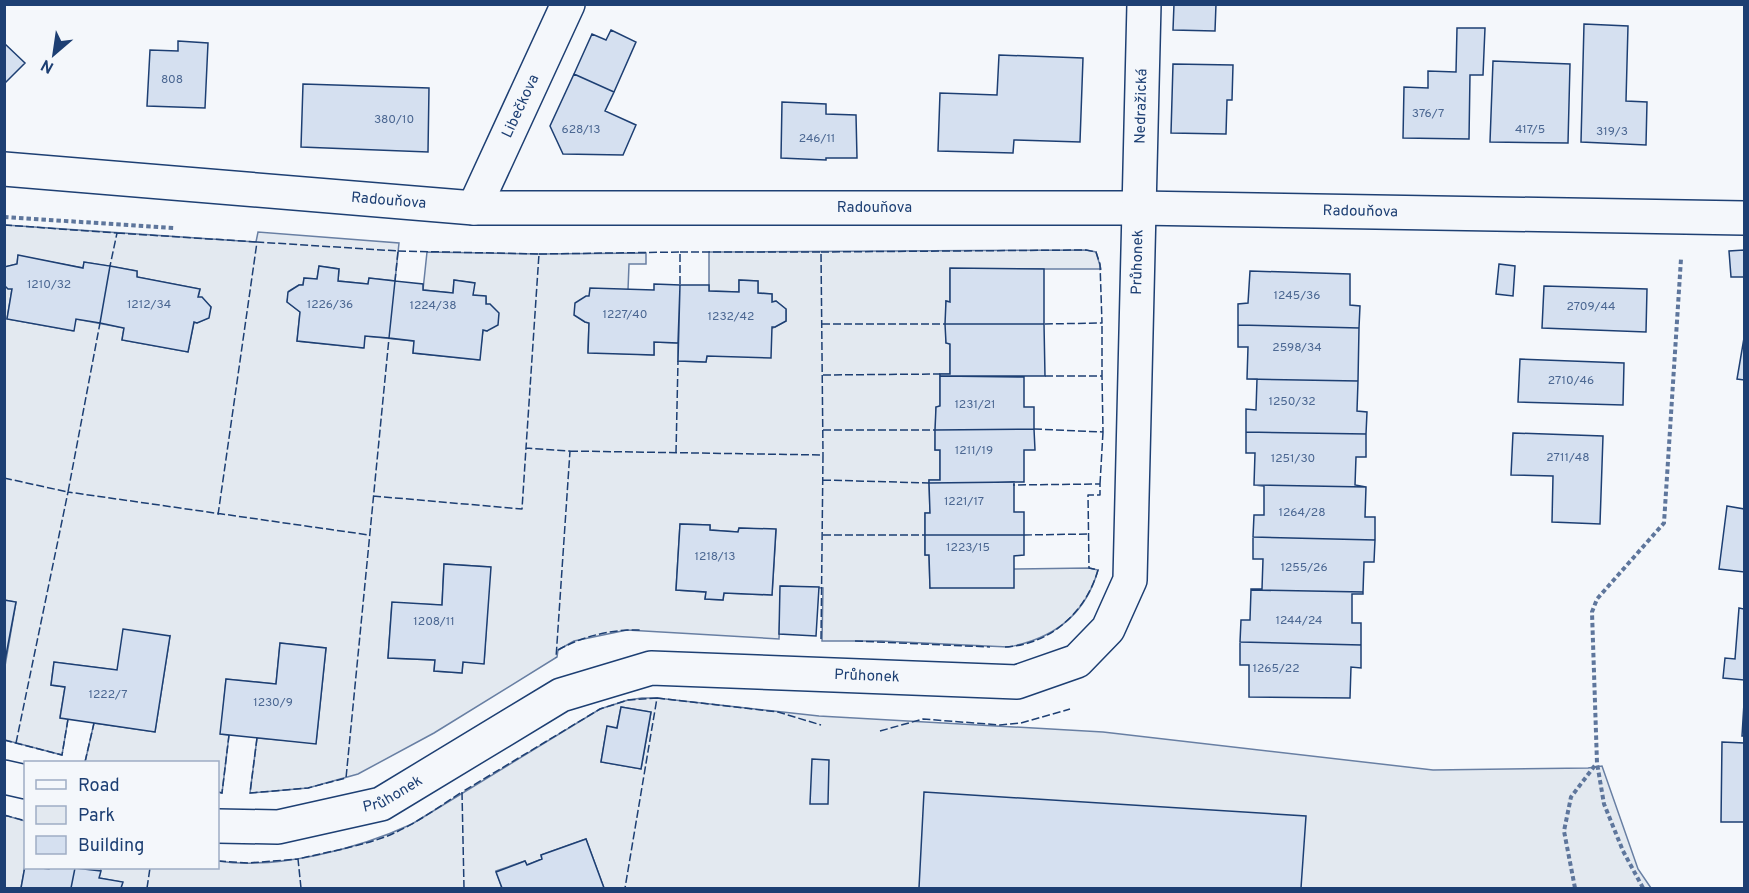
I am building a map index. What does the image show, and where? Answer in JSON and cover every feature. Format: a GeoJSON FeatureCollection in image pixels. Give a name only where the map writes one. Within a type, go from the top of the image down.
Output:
{"type":"FeatureCollection","features":[{"type":"Feature","properties":{"kind":"street","name":"Libečkova"},"geometry":{"type":"LineString","coordinates":[[474,208],[568,4]]}},
{"type":"Feature","properties":{"kind":"street","name":"Nedražická"},"geometry":{"type":"LineString","coordinates":[[1138,208],[1144,4]]}},
{"type":"Feature","properties":{"kind":"street","name":"Radouňova"},"geometry":{"type":"LineString","coordinates":[[4,169],[474,208],[1138,208],[1744,218]]}},
{"type":"Feature","properties":{"kind":"street","name":"Průhonek"},"geometry":{"type":"LineString","coordinates":[[219,826],[278,827],[381,804],[561,695],[651,668],[1017,682],[1077,661],[1108,629],[1130,580],[1138,208]]}},
{"type":"Feature","properties":{"kind":"street"},"geometry":{"type":"LineString","coordinates":[[4,777],[24,782]]}},
{"type":"Feature","properties":{"kind":"path"},"geometry":{"type":"LineString","coordinates":[[1643,888],[1623,851],[1604,804],[1597,763],[1592,612],[1597,599],[1664,523],[1684,216]]}},
{"type":"Feature","properties":{"kind":"path"},"geometry":{"type":"LineString","coordinates":[[4,217],[180,228]]}},
{"type":"Feature","properties":{"kind":"path"},"geometry":{"type":"LineString","coordinates":[[1575,888],[1564,831],[1571,797],[1597,763]]}},
{"type":"Feature","properties":{"kind":"green space"},"geometry":{"type":"Polygon","coordinates":[[[5,225],[256,242],[258,232],[399,243],[395,281],[369,278],[368,284],[338,281],[339,269],[319,266],[317,279],[304,278],[303,285],[289,291],[287,302],[300,312],[297,341],[363,348],[365,336],[414,341],[413,353],[479,360],[483,330],[487,331],[486,297],[473,295],[474,283],[454,280],[453,293],[423,290],[427,252],[646,253],[646,264],[629,264],[628,290],[589,296],[575,315],[589,323],[588,352],[654,355],[654,342],[678,343],[678,361],[706,362],[707,356],[786,321],[786,309],[776,301],[772,302],[772,294],[758,293],[758,281],[739,280],[739,292],[709,291],[709,252],[1086,250],[1096,252],[1101,269],[950,269],[950,302],[946,301],[946,343],[950,344],[950,374],[940,374],[940,406],[936,407],[935,450],[940,450],[940,480],[929,480],[930,513],[925,513],[925,555],[929,555],[930,588],[1014,569],[1089,568],[1098,570],[1085,600],[1065,623],[1039,638],[1008,647],[881,641],[822,641],[823,588],[781,586],[779,639],[627,630],[574,641],[558,650],[557,657],[434,733],[358,774],[308,788],[250,793],[257,738],[316,743],[326,648],[280,643],[276,684],[226,679],[221,734],[229,735],[222,793],[219,792],[219,761],[85,761],[94,723],[155,732],[170,636],[117,670],[54,662],[51,685],[65,687],[60,717],[68,719],[62,755],[5,740],[5,666],[16,602],[4,600],[4,285],[12,289],[7,319],[73,331],[76,319],[124,328],[122,340],[188,352],[194,322],[208,318],[211,307],[198,297],[200,289],[137,277],[137,271],[84,262],[83,268],[18,256],[17,264],[5,267],[5,225]],[[680,524],[676,590],[706,592],[705,599],[723,600],[724,593],[772,595],[776,530],[739,528],[738,532],[710,530],[710,525],[680,524]],[[444,564],[442,605],[392,603],[388,658],[435,660],[434,671],[462,673],[463,662],[484,663],[490,567],[444,564]]]}},
{"type":"Feature","properties":{"kind":"green space"},"geometry":{"type":"Polygon","coordinates":[[[657,698],[819,716],[1103,732],[1433,770],[1602,766],[1638,869],[1651,888],[604,888],[586,839],[541,855],[542,859],[527,865],[525,861],[496,871],[502,888],[121,888],[122,882],[99,878],[101,869],[219,869],[219,861],[266,863],[291,860],[367,842],[412,824],[600,709],[628,700],[657,698]],[[621,707],[617,728],[607,727],[601,762],[641,769],[651,712],[621,707]]]}},
{"type":"Feature","properties":{"kind":"green space"},"geometry":{"type":"Polygon","coordinates":[[[4,815],[24,821],[24,869],[21,888],[5,888],[4,815]]]}},
{"type":"Feature","properties":{"kind":"building"},"geometry":{"type":"Polygon","coordinates":[[[1174,4],[1216,4],[1215,31],[1173,30],[1174,4]]]}},
{"type":"Feature","properties":{"kind":"building"},"geometry":{"type":"Polygon","coordinates":[[[1584,24],[1628,26],[1626,101],[1647,102],[1646,145],[1581,142],[1584,24]]]}},
{"type":"Feature","properties":{"kind":"building"},"geometry":{"type":"Polygon","coordinates":[[[1457,28],[1485,28],[1483,75],[1470,75],[1469,139],[1403,138],[1404,87],[1428,88],[1428,71],[1456,72],[1457,28]]]}},
{"type":"Feature","properties":{"kind":"building"},"geometry":{"type":"Polygon","coordinates":[[[611,30],[636,42],[614,92],[574,74],[592,34],[606,40],[611,30]]]}},
{"type":"Feature","properties":{"kind":"building"},"geometry":{"type":"Polygon","coordinates":[[[178,41],[208,43],[205,108],[147,106],[150,50],[178,51],[178,41]]]}},
{"type":"Feature","properties":{"kind":"building"},"geometry":{"type":"Polygon","coordinates":[[[4,43],[25,63],[4,84],[4,43]]]}},
{"type":"Feature","properties":{"kind":"building"},"geometry":{"type":"Polygon","coordinates":[[[999,55],[1083,58],[1080,142],[1014,140],[1013,153],[938,151],[940,93],[997,95],[999,55]]]}},
{"type":"Feature","properties":{"kind":"building"},"geometry":{"type":"Polygon","coordinates":[[[1493,61],[1570,64],[1568,143],[1490,142],[1493,61]]]}},
{"type":"Feature","properties":{"kind":"building"},"geometry":{"type":"Polygon","coordinates":[[[1173,64],[1233,65],[1232,100],[1227,100],[1226,134],[1171,133],[1173,64]]]}},
{"type":"Feature","properties":{"kind":"building"},"geometry":{"type":"Polygon","coordinates":[[[574,74],[614,92],[605,111],[636,125],[623,155],[563,154],[550,126],[574,74]]]}},
{"type":"Feature","properties":{"kind":"building"},"geometry":{"type":"Polygon","coordinates":[[[303,84],[429,88],[428,152],[301,147],[303,84]]]}},
{"type":"Feature","properties":{"kind":"building"},"geometry":{"type":"Polygon","coordinates":[[[782,102],[826,104],[826,114],[856,115],[857,158],[826,158],[826,160],[781,158],[782,102]]]}},
{"type":"Feature","properties":{"kind":"building"},"geometry":{"type":"Polygon","coordinates":[[[1744,250],[1744,277],[1731,277],[1729,251],[1744,250]]]}},
{"type":"Feature","properties":{"kind":"building"},"geometry":{"type":"Polygon","coordinates":[[[18,255],[83,268],[84,262],[110,266],[100,323],[76,319],[74,331],[7,319],[12,289],[4,285],[4,267],[17,264],[18,255]]]}},
{"type":"Feature","properties":{"kind":"building"},"geometry":{"type":"Polygon","coordinates":[[[1499,264],[1515,266],[1513,296],[1496,294],[1499,264]]]}},
{"type":"Feature","properties":{"kind":"building"},"geometry":{"type":"Polygon","coordinates":[[[110,266],[137,271],[137,277],[200,289],[198,297],[202,297],[211,307],[209,318],[194,322],[188,352],[122,340],[124,328],[100,323],[110,266]]]}},
{"type":"Feature","properties":{"kind":"building"},"geometry":{"type":"Polygon","coordinates":[[[319,266],[339,269],[338,281],[368,284],[369,278],[395,281],[389,338],[365,336],[364,348],[297,341],[300,312],[287,302],[288,292],[303,285],[304,278],[317,279],[319,266]]]}},
{"type":"Feature","properties":{"kind":"building"},"geometry":{"type":"Polygon","coordinates":[[[950,268],[1044,269],[1044,324],[945,324],[946,301],[950,302],[950,268]]]}},
{"type":"Feature","properties":{"kind":"building"},"geometry":{"type":"Polygon","coordinates":[[[1250,271],[1350,274],[1350,305],[1360,306],[1359,328],[1238,325],[1238,304],[1248,303],[1250,271]]]}},
{"type":"Feature","properties":{"kind":"building"},"geometry":{"type":"Polygon","coordinates":[[[454,280],[475,283],[473,295],[486,296],[486,304],[490,304],[499,313],[498,325],[487,331],[483,330],[480,360],[413,353],[414,341],[389,338],[395,281],[423,284],[423,290],[453,293],[454,280]]]}},
{"type":"Feature","properties":{"kind":"building"},"geometry":{"type":"Polygon","coordinates":[[[739,280],[758,281],[758,293],[772,294],[772,302],[776,301],[786,309],[786,321],[772,327],[771,358],[707,356],[706,362],[678,361],[680,285],[709,285],[709,291],[739,292],[739,280]]]}},
{"type":"Feature","properties":{"kind":"building"},"geometry":{"type":"Polygon","coordinates":[[[654,284],[680,285],[678,343],[654,342],[654,355],[588,353],[589,323],[574,315],[575,303],[589,296],[590,288],[654,290],[654,284]]]}},
{"type":"Feature","properties":{"kind":"building"},"geometry":{"type":"Polygon","coordinates":[[[1544,286],[1647,289],[1646,332],[1542,328],[1544,286]]]}},
{"type":"Feature","properties":{"kind":"building"},"geometry":{"type":"Polygon","coordinates":[[[945,324],[1044,324],[1045,376],[940,376],[940,374],[950,374],[950,344],[946,343],[945,324]]]}},
{"type":"Feature","properties":{"kind":"building"},"geometry":{"type":"Polygon","coordinates":[[[1238,325],[1359,328],[1358,381],[1247,379],[1248,347],[1238,347],[1238,325]]]}},
{"type":"Feature","properties":{"kind":"building"},"geometry":{"type":"Polygon","coordinates":[[[1744,338],[1744,380],[1737,379],[1744,338]]]}},
{"type":"Feature","properties":{"kind":"building"},"geometry":{"type":"Polygon","coordinates":[[[1520,359],[1624,363],[1623,405],[1518,402],[1520,359]]]}},
{"type":"Feature","properties":{"kind":"building"},"geometry":{"type":"Polygon","coordinates":[[[940,376],[1024,377],[1024,407],[1034,407],[1034,429],[935,430],[936,407],[940,406],[940,376]]]}},
{"type":"Feature","properties":{"kind":"building"},"geometry":{"type":"Polygon","coordinates":[[[1257,379],[1358,381],[1357,411],[1367,412],[1366,434],[1246,432],[1246,409],[1256,410],[1257,379]]]}},
{"type":"Feature","properties":{"kind":"building"},"geometry":{"type":"Polygon","coordinates":[[[1034,429],[1035,450],[1024,450],[1024,482],[929,483],[929,480],[940,480],[940,450],[935,450],[935,430],[1034,429]]]}},
{"type":"Feature","properties":{"kind":"building"},"geometry":{"type":"Polygon","coordinates":[[[1246,432],[1366,434],[1366,457],[1356,457],[1355,485],[1366,487],[1254,485],[1255,453],[1246,453],[1246,432]]]}},
{"type":"Feature","properties":{"kind":"building"},"geometry":{"type":"Polygon","coordinates":[[[1513,433],[1603,436],[1600,524],[1552,522],[1553,476],[1511,475],[1513,433]]]}},
{"type":"Feature","properties":{"kind":"building"},"geometry":{"type":"Polygon","coordinates":[[[1014,482],[1014,512],[1024,512],[1024,535],[925,535],[925,513],[930,513],[929,483],[1014,482]]]}},
{"type":"Feature","properties":{"kind":"building"},"geometry":{"type":"Polygon","coordinates":[[[1254,485],[1366,487],[1365,517],[1375,517],[1375,540],[1253,537],[1254,515],[1264,515],[1264,486],[1254,485]]]}},
{"type":"Feature","properties":{"kind":"building"},"geometry":{"type":"Polygon","coordinates":[[[1727,506],[1744,509],[1744,572],[1719,569],[1727,506]]]}},
{"type":"Feature","properties":{"kind":"building"},"geometry":{"type":"Polygon","coordinates":[[[680,524],[710,525],[710,530],[738,532],[739,528],[776,529],[772,595],[724,593],[723,600],[705,599],[706,592],[676,590],[680,524]]]}},
{"type":"Feature","properties":{"kind":"building"},"geometry":{"type":"Polygon","coordinates":[[[925,535],[1024,535],[1024,555],[1014,556],[1014,588],[930,588],[929,555],[925,555],[925,535]]]}},
{"type":"Feature","properties":{"kind":"building"},"geometry":{"type":"Polygon","coordinates":[[[1253,537],[1375,540],[1374,562],[1364,562],[1363,592],[1251,590],[1262,589],[1263,559],[1253,559],[1253,537]]]}},
{"type":"Feature","properties":{"kind":"building"},"geometry":{"type":"Polygon","coordinates":[[[444,564],[491,567],[484,664],[463,662],[462,673],[434,671],[435,660],[388,658],[392,602],[442,605],[444,564]]]}},
{"type":"Feature","properties":{"kind":"building"},"geometry":{"type":"Polygon","coordinates":[[[780,586],[819,587],[816,636],[779,634],[780,586]]]}},
{"type":"Feature","properties":{"kind":"building"},"geometry":{"type":"Polygon","coordinates":[[[1251,590],[1363,592],[1363,594],[1352,594],[1352,623],[1361,623],[1361,645],[1240,642],[1241,620],[1250,620],[1251,590]]]}},
{"type":"Feature","properties":{"kind":"building"},"geometry":{"type":"Polygon","coordinates":[[[4,600],[16,602],[4,666],[4,600]]]}},
{"type":"Feature","properties":{"kind":"building"},"geometry":{"type":"Polygon","coordinates":[[[1739,608],[1744,609],[1744,680],[1723,678],[1725,658],[1735,659],[1739,608]]]}},
{"type":"Feature","properties":{"kind":"building"},"geometry":{"type":"Polygon","coordinates":[[[123,629],[170,636],[155,732],[60,718],[65,687],[51,685],[54,662],[117,670],[123,629]]]}},
{"type":"Feature","properties":{"kind":"building"},"geometry":{"type":"Polygon","coordinates":[[[1240,642],[1361,645],[1361,668],[1351,667],[1350,698],[1249,697],[1249,665],[1240,665],[1240,642]]]}},
{"type":"Feature","properties":{"kind":"building"},"geometry":{"type":"Polygon","coordinates":[[[280,643],[326,648],[316,744],[220,734],[226,679],[276,684],[280,643]]]}},
{"type":"Feature","properties":{"kind":"building"},"geometry":{"type":"Polygon","coordinates":[[[1744,703],[1744,736],[1742,736],[1744,703]]]}},
{"type":"Feature","properties":{"kind":"building"},"geometry":{"type":"Polygon","coordinates":[[[621,707],[651,712],[641,769],[601,762],[607,726],[617,728],[621,707]]]}},
{"type":"Feature","properties":{"kind":"building"},"geometry":{"type":"Polygon","coordinates":[[[1722,742],[1744,743],[1744,822],[1721,822],[1722,742]]]}},
{"type":"Feature","properties":{"kind":"building"},"geometry":{"type":"Polygon","coordinates":[[[812,759],[829,760],[828,804],[810,804],[812,759]]]}},
{"type":"Feature","properties":{"kind":"building"},"geometry":{"type":"Polygon","coordinates":[[[924,792],[1306,816],[1301,888],[919,888],[924,792]]]}},
{"type":"Feature","properties":{"kind":"building"},"geometry":{"type":"Polygon","coordinates":[[[586,839],[604,888],[502,888],[496,872],[525,861],[527,865],[542,859],[541,855],[586,839]]]}},
{"type":"Feature","properties":{"kind":"building"},"geometry":{"type":"Polygon","coordinates":[[[24,869],[75,869],[71,888],[21,888],[24,869]]]}},
{"type":"Feature","properties":{"kind":"building"},"geometry":{"type":"Polygon","coordinates":[[[75,869],[101,871],[99,878],[123,882],[121,888],[71,888],[75,869]]]}},
{"type":"Feature","properties":{"kind":"fence"},"geometry":{"type":"LineString","coordinates":[[4,225],[117,233],[110,266]]}},
{"type":"Feature","properties":{"kind":"fence"},"geometry":{"type":"LineString","coordinates":[[117,233],[257,242]]}},
{"type":"Feature","properties":{"kind":"fence"},"geometry":{"type":"LineString","coordinates":[[218,515],[257,242],[398,251],[395,281]]}},
{"type":"Feature","properties":{"kind":"fence"},"geometry":{"type":"LineString","coordinates":[[821,252],[1086,250],[1096,252],[1100,264],[1102,323],[1044,324]]}},
{"type":"Feature","properties":{"kind":"fence"},"geometry":{"type":"LineString","coordinates":[[398,251],[539,254],[526,448]]}},
{"type":"Feature","properties":{"kind":"fence"},"geometry":{"type":"LineString","coordinates":[[680,252],[821,252],[823,455]]}},
{"type":"Feature","properties":{"kind":"fence"},"geometry":{"type":"LineString","coordinates":[[539,254],[680,252],[680,285]]}},
{"type":"Feature","properties":{"kind":"fence"},"geometry":{"type":"LineString","coordinates":[[4,478],[68,492],[100,323]]}},
{"type":"Feature","properties":{"kind":"fence"},"geometry":{"type":"LineString","coordinates":[[1045,376],[1102,376],[1102,323]]}},
{"type":"Feature","properties":{"kind":"fence"},"geometry":{"type":"LineString","coordinates":[[822,324],[945,324]]}},
{"type":"Feature","properties":{"kind":"fence"},"geometry":{"type":"LineString","coordinates":[[257,738],[250,793],[308,788],[346,778],[389,338]]}},
{"type":"Feature","properties":{"kind":"fence"},"geometry":{"type":"LineString","coordinates":[[676,453],[678,361]]}},
{"type":"Feature","properties":{"kind":"fence"},"geometry":{"type":"LineString","coordinates":[[823,375],[940,374]]}},
{"type":"Feature","properties":{"kind":"fence"},"geometry":{"type":"LineString","coordinates":[[1034,429],[1103,432],[1102,376]]}},
{"type":"Feature","properties":{"kind":"fence"},"geometry":{"type":"LineString","coordinates":[[823,430],[935,430]]}},
{"type":"Feature","properties":{"kind":"fence"},"geometry":{"type":"LineString","coordinates":[[1100,484],[1103,432]]}},
{"type":"Feature","properties":{"kind":"fence"},"geometry":{"type":"LineString","coordinates":[[373,496],[522,509],[526,448],[570,451],[556,658]]}},
{"type":"Feature","properties":{"kind":"fence"},"geometry":{"type":"LineString","coordinates":[[570,451],[823,455],[821,641]]}},
{"type":"Feature","properties":{"kind":"fence"},"geometry":{"type":"LineString","coordinates":[[823,480],[929,483]]}},
{"type":"Feature","properties":{"kind":"fence"},"geometry":{"type":"LineString","coordinates":[[1005,647],[1037,640],[1064,624],[1085,599],[1098,570],[1089,568],[1088,495],[1100,495],[1100,484],[1013,485]]}},
{"type":"Feature","properties":{"kind":"fence"},"geometry":{"type":"LineString","coordinates":[[16,743],[68,492],[369,535]]}},
{"type":"Feature","properties":{"kind":"fence"},"geometry":{"type":"LineString","coordinates":[[1024,535],[1088,534]]}},
{"type":"Feature","properties":{"kind":"fence"},"geometry":{"type":"LineString","coordinates":[[823,535],[925,535]]}},
{"type":"Feature","properties":{"kind":"fence"},"geometry":{"type":"LineString","coordinates":[[558,650],[598,634],[641,630]]}},
{"type":"Feature","properties":{"kind":"fence"},"geometry":{"type":"LineString","coordinates":[[855,641],[990,647]]}},
{"type":"Feature","properties":{"kind":"fence"},"geometry":{"type":"LineString","coordinates":[[657,698],[778,712],[821,725]]}},
{"type":"Feature","properties":{"kind":"fence"},"geometry":{"type":"LineString","coordinates":[[464,888],[462,792],[600,709],[628,700],[657,698],[625,888]]}},
{"type":"Feature","properties":{"kind":"fence"},"geometry":{"type":"LineString","coordinates":[[880,731],[923,719],[1000,725],[1021,723],[1070,709]]}},
{"type":"Feature","properties":{"kind":"fence"},"geometry":{"type":"LineString","coordinates":[[4,740],[62,755],[68,719]]}},
{"type":"Feature","properties":{"kind":"fence"},"geometry":{"type":"LineString","coordinates":[[85,761],[94,723]]}},
{"type":"Feature","properties":{"kind":"fence"},"geometry":{"type":"LineString","coordinates":[[219,792],[222,793],[229,735]]}},
{"type":"Feature","properties":{"kind":"fence"},"geometry":{"type":"LineString","coordinates":[[301,888],[298,859],[353,847],[395,833],[462,792]]}},
{"type":"Feature","properties":{"kind":"fence"},"geometry":{"type":"LineString","coordinates":[[4,815],[24,820]]}},
{"type":"Feature","properties":{"kind":"fence"},"geometry":{"type":"LineString","coordinates":[[219,861],[248,863],[298,859]]}},
{"type":"Feature","properties":{"kind":"fence"},"geometry":{"type":"LineString","coordinates":[[147,888],[150,869]]}}]}
